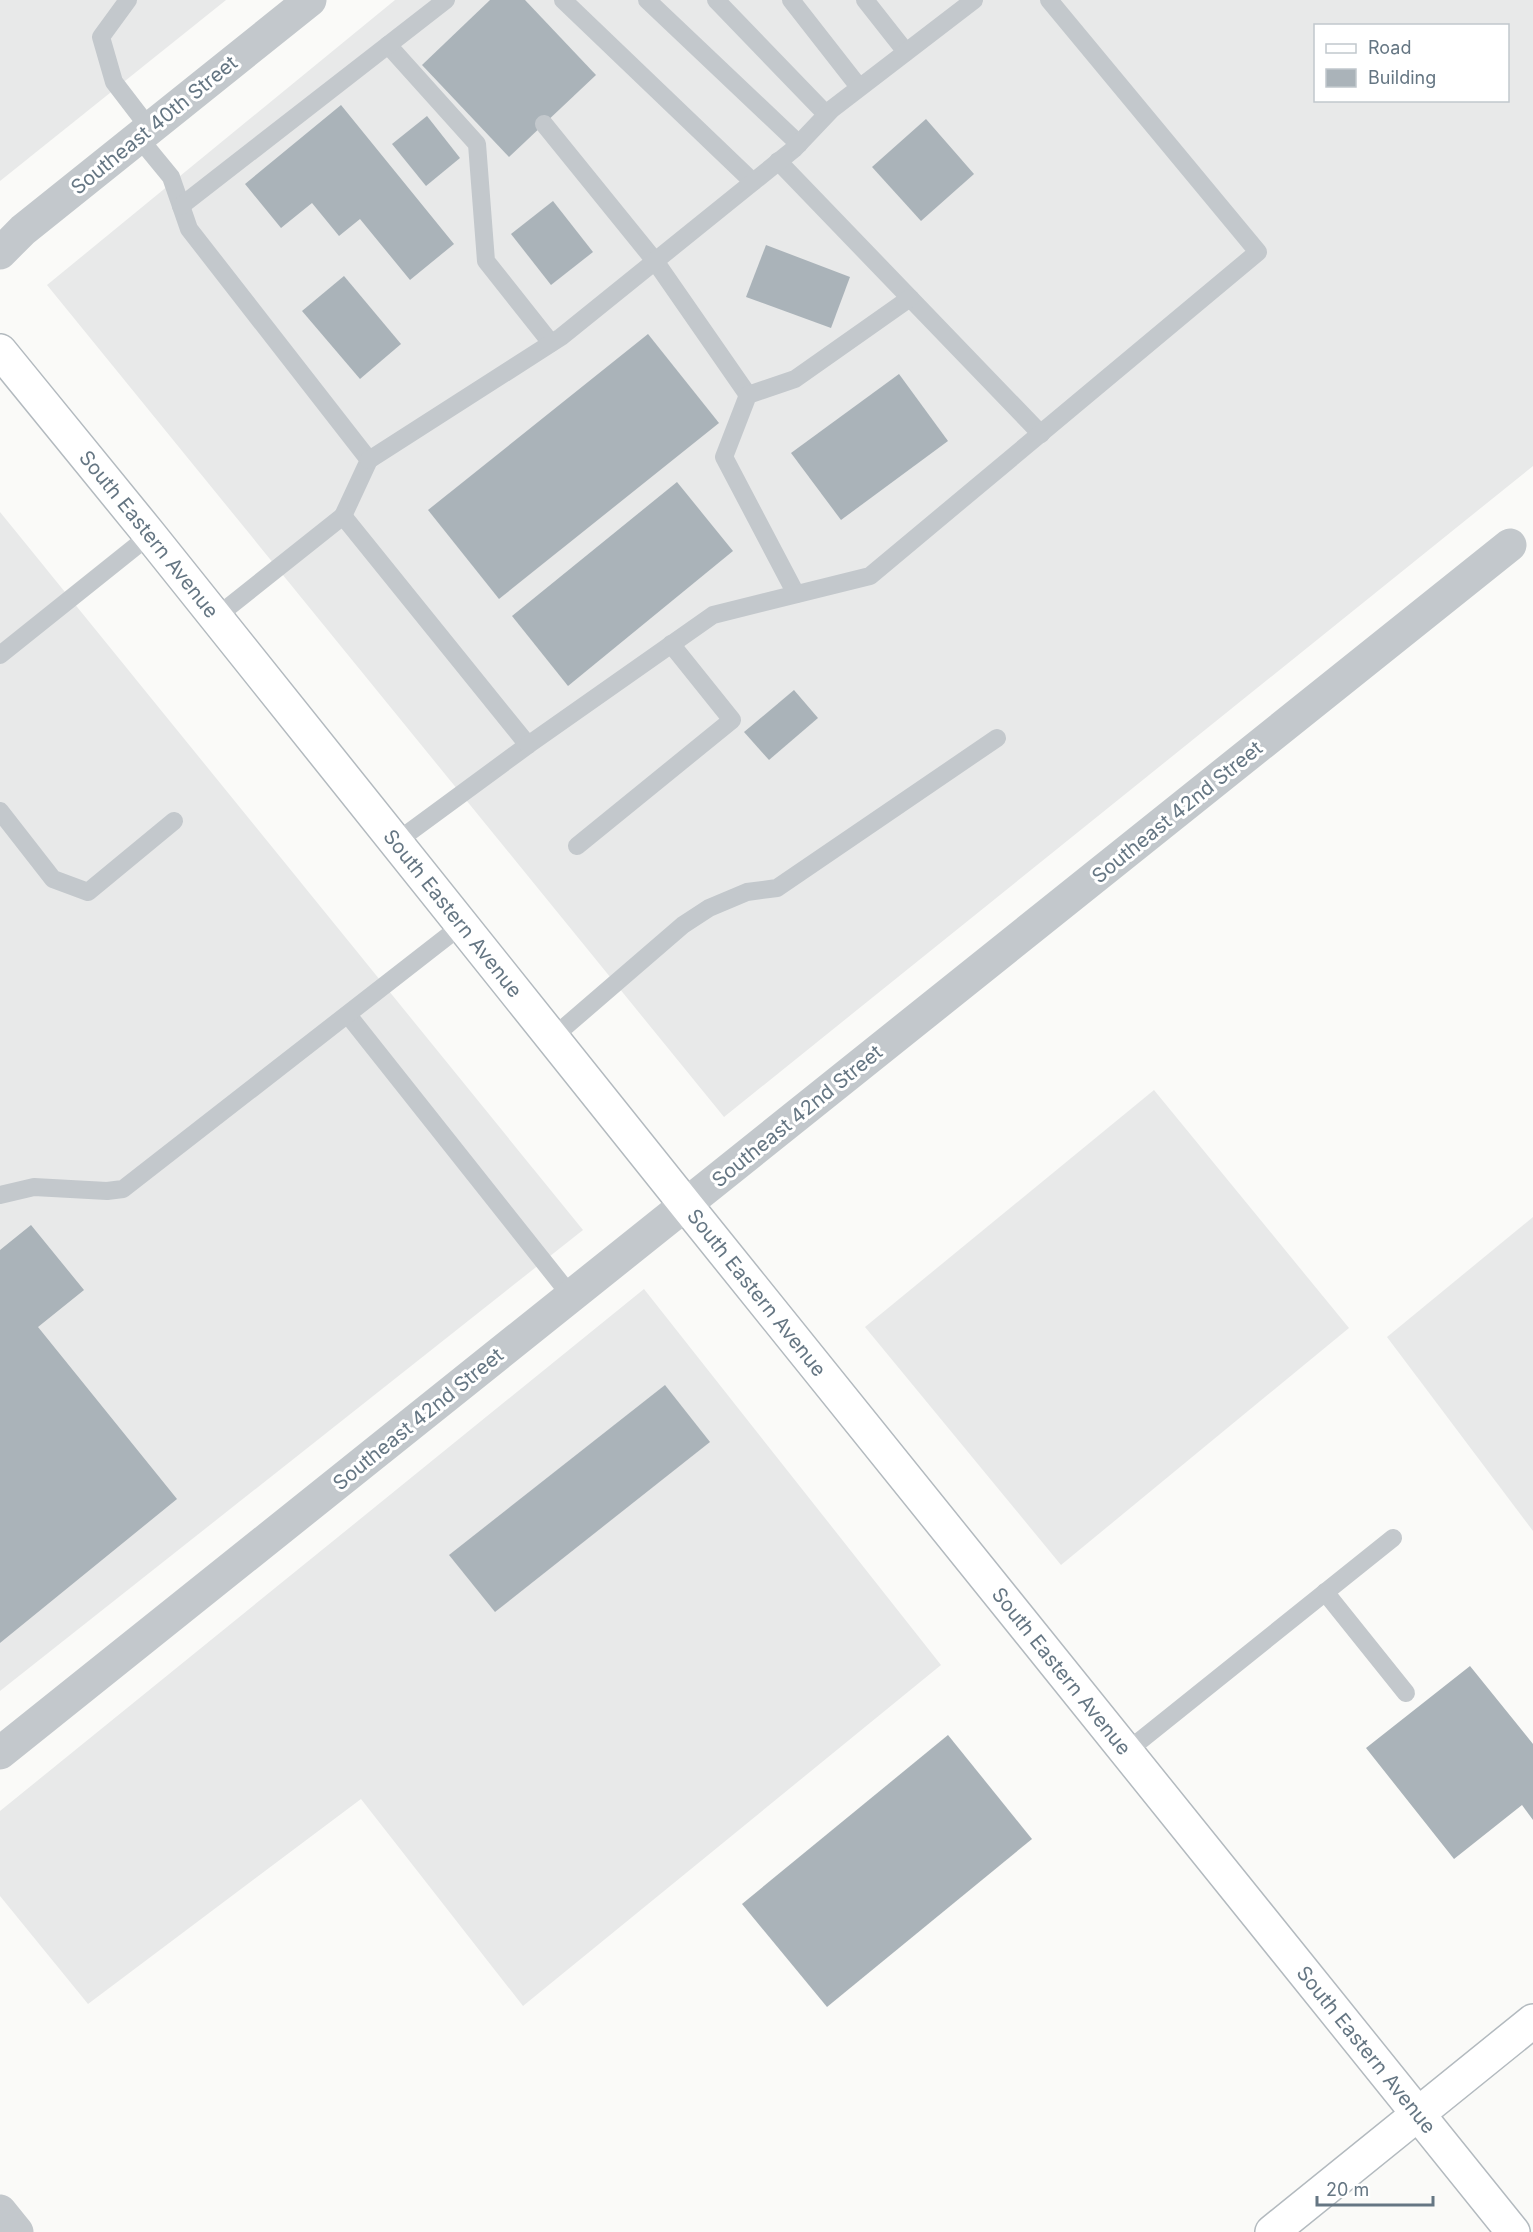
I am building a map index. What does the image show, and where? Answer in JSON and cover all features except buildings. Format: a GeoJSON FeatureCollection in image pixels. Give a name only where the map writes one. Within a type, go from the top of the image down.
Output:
{"type":"FeatureCollection","features":[{"type":"Feature","properties":{"kind":"main road","name":"South Eastern Avenue"},"geometry":{"type":"LineString","coordinates":[[0,351],[1513,2232]]}},
{"type":"Feature","properties":{"kind":"main road"},"geometry":{"type":"LineString","coordinates":[[1272,2232],[1533,2021]]}},
{"type":"Feature","properties":{"kind":"street","name":"Southeast 40th Street"},"geometry":{"type":"LineString","coordinates":[[0,253],[23,230],[310,0]]}},
{"type":"Feature","properties":{"kind":"street","name":"Southeast 42nd Street"},"geometry":{"type":"LineString","coordinates":[[0,1753],[1510,545]]}},
{"type":"Feature","properties":{"kind":"street"},"geometry":{"type":"LineString","coordinates":[[0,2211],[17,2232]]}},
{"type":"Feature","properties":{"kind":"lane"},"geometry":{"type":"LineString","coordinates":[[128,0],[100,37],[114,82],[171,177],[189,229],[369,460]]}},
{"type":"Feature","properties":{"kind":"lane"},"geometry":{"type":"LineString","coordinates":[[181,206],[446,0]]}},
{"type":"Feature","properties":{"kind":"lane"},"geometry":{"type":"LineString","coordinates":[[563,0],[753,182]]}},
{"type":"Feature","properties":{"kind":"lane"},"geometry":{"type":"LineString","coordinates":[[647,0],[799,144]]}},
{"type":"Feature","properties":{"kind":"lane"},"geometry":{"type":"LineString","coordinates":[[716,0],[826,114]]}},
{"type":"Feature","properties":{"kind":"lane"},"geometry":{"type":"LineString","coordinates":[[791,0],[860,87]]}},
{"type":"Feature","properties":{"kind":"lane"},"geometry":{"type":"LineString","coordinates":[[865,0],[906,52]]}},
{"type":"Feature","properties":{"kind":"lane"},"geometry":{"type":"LineString","coordinates":[[216,617],[343,516],[369,460],[551,343],[799,144],[826,114],[974,0]]}},
{"type":"Feature","properties":{"kind":"lane"},"geometry":{"type":"LineString","coordinates":[[396,842],[528,745],[713,615],[870,576],[1258,252],[1049,0]]}},
{"type":"Feature","properties":{"kind":"lane"},"geometry":{"type":"LineString","coordinates":[[388,45],[477,144],[486,261],[551,343]]}},
{"type":"Feature","properties":{"kind":"lane"},"geometry":{"type":"LineString","coordinates":[[544,124],[655,261],[748,395]]}},
{"type":"Feature","properties":{"kind":"lane"},"geometry":{"type":"LineString","coordinates":[[778,161],[1041,434]]}},
{"type":"Feature","properties":{"kind":"lane"},"geometry":{"type":"LineString","coordinates":[[748,395],[795,379],[910,298]]}},
{"type":"Feature","properties":{"kind":"lane"},"geometry":{"type":"LineString","coordinates":[[748,395],[724,457],[796,594]]}},
{"type":"Feature","properties":{"kind":"lane"},"geometry":{"type":"LineString","coordinates":[[343,516],[528,745]]}},
{"type":"Feature","properties":{"kind":"lane"},"geometry":{"type":"LineString","coordinates":[[0,656],[150,535]]}},
{"type":"Feature","properties":{"kind":"lane"},"geometry":{"type":"LineString","coordinates":[[577,846],[732,720],[671,644]]}},
{"type":"Feature","properties":{"kind":"lane"},"geometry":{"type":"LineString","coordinates":[[552,1038],[700,914],[747,892],[777,888],[997,738]]}},
{"type":"Feature","properties":{"kind":"lane"},"geometry":{"type":"LineString","coordinates":[[0,811],[53,879],[88,892],[174,821]]}},
{"type":"Feature","properties":{"kind":"lane"},"geometry":{"type":"LineString","coordinates":[[0,1196],[33,1187],[107,1191],[123,1189],[462,925]]}},
{"type":"Feature","properties":{"kind":"lane"},"geometry":{"type":"LineString","coordinates":[[348,1015],[571,1296]]}},
{"type":"Feature","properties":{"kind":"lane"},"geometry":{"type":"LineString","coordinates":[[1126,1752],[1393,1538]]}},
{"type":"Feature","properties":{"kind":"lane"},"geometry":{"type":"LineString","coordinates":[[1325,1592],[1406,1693]]}},
{"type":"Feature","properties":{"kind":"shaded area"},"geometry":{"type":"Polygon","coordinates":[[[0,0],[226,0],[0,181],[0,0]]]}},
{"type":"Feature","properties":{"kind":"shaded area"},"geometry":{"type":"Polygon","coordinates":[[[395,0],[1533,0],[1533,466],[724,1117],[47,285],[395,0]]]}},
{"type":"Feature","properties":{"kind":"shaded area"},"geometry":{"type":"Polygon","coordinates":[[[0,512],[583,1230],[0,1691],[0,512]]]}},
{"type":"Feature","properties":{"kind":"shaded area"},"geometry":{"type":"Polygon","coordinates":[[[1154,1090],[1349,1328],[1061,1565],[865,1327],[1154,1090]]]}},
{"type":"Feature","properties":{"kind":"shaded area"},"geometry":{"type":"Polygon","coordinates":[[[1533,1217],[1533,1531],[1387,1337],[1533,1217]]]}},
{"type":"Feature","properties":{"kind":"shaded area"},"geometry":{"type":"Polygon","coordinates":[[[644,1289],[941,1665],[523,2006],[361,1799],[88,2004],[0,1896],[0,1811],[644,1289]]]}}]}
